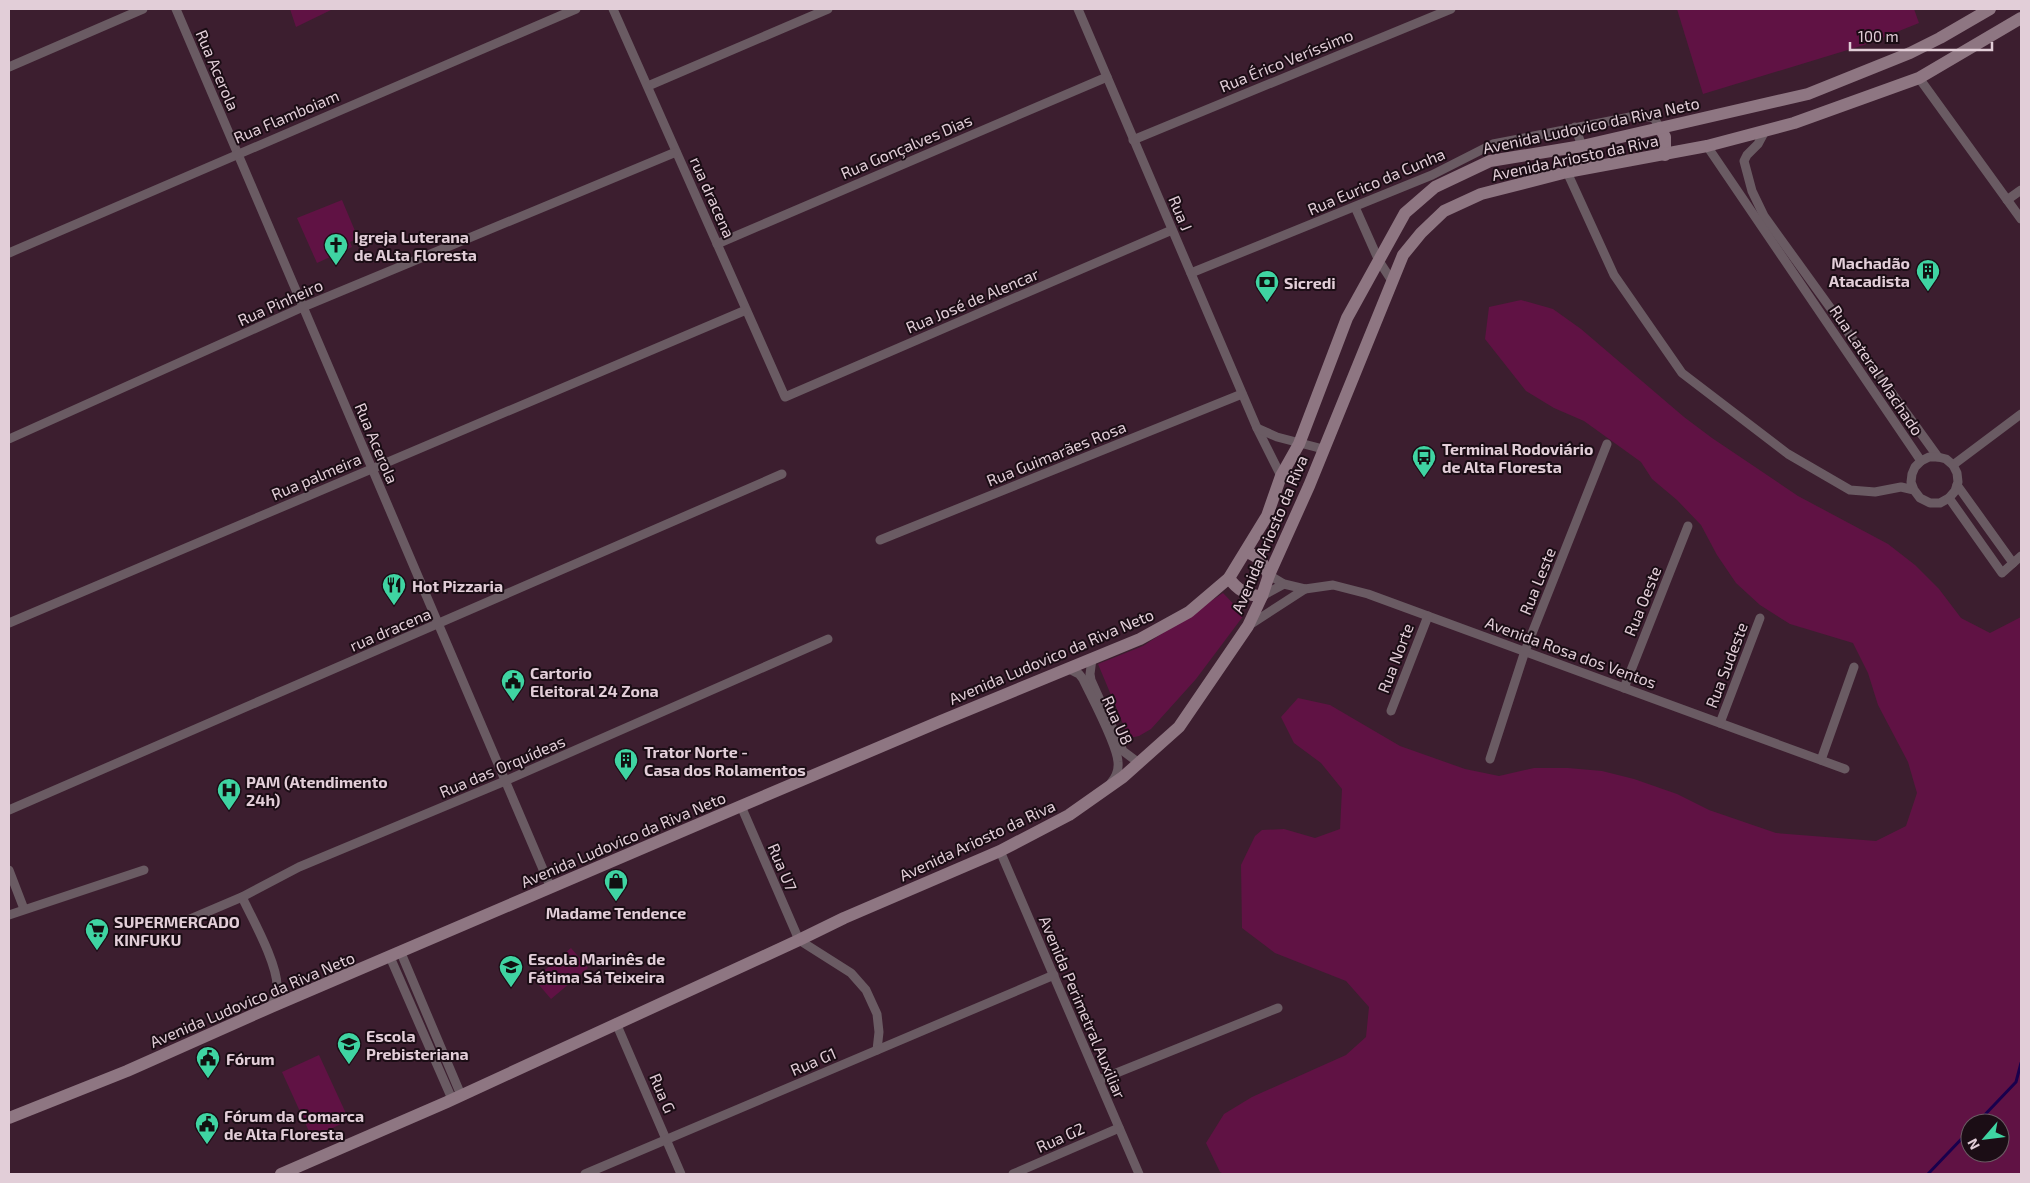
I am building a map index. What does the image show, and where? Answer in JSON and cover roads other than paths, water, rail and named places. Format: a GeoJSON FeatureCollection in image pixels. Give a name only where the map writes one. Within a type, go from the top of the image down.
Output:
{"type":"FeatureCollection","features":[{"type":"Feature","properties":{"kind":"street"},"geometry":{"type":"LineString","coordinates":[[9,67],[143,9]]}},
{"type":"Feature","properties":{"kind":"street","name":"Rua Acerola"},"geometry":{"type":"LineString","coordinates":[[176,9],[551,888]]}},
{"type":"Feature","properties":{"kind":"street","name":"Rua Flamboiam"},"geometry":{"type":"LineString","coordinates":[[9,253],[576,9]]}},
{"type":"Feature","properties":{"kind":"street","name":"rua dracena"},"geometry":{"type":"LineString","coordinates":[[613,9],[785,398]]}},
{"type":"Feature","properties":{"kind":"street"},"geometry":{"type":"LineString","coordinates":[[648,86],[828,9]]}},
{"type":"Feature","properties":{"kind":"street","name":"Rua J"},"geometry":{"type":"LineString","coordinates":[[1078,9],[1242,394],[1281,476]]}},
{"type":"Feature","properties":{"kind":"street","name":"Rua Érico Veríssimo"},"geometry":{"type":"LineString","coordinates":[[1134,140],[1451,9]]}},
{"type":"Feature","properties":{"kind":"street","name":"Avenida Ludovico da Riva Neto"},"geometry":{"type":"LineString","coordinates":[[9,1118],[127,1072],[271,1007],[741,806],[1140,639],[1189,612],[1229,578],[1267,516],[1281,476],[1299,444],[1348,318],[1405,213],[1434,181],[1490,161],[1582,146],[1808,94],[1910,53],[1990,9]]}},
{"type":"Feature","properties":{"kind":"street","name":"Avenida Ariosto da Riva"},"geometry":{"type":"LineString","coordinates":[[281,1174],[457,1097],[844,918],[1000,851],[1069,815],[1139,763],[1179,727],[1248,626],[1309,486],[1403,255],[1421,233],[1444,211],[1481,194],[1567,172],[1708,146],[1794,123],[1919,78],[2021,18]]}},
{"type":"Feature","properties":{"kind":"street","name":"Rua Gonçalves Dias"},"geometry":{"type":"LineString","coordinates":[[717,244],[1107,77]]}},
{"type":"Feature","properties":{"kind":"street"},"geometry":{"type":"LineString","coordinates":[[1919,78],[2021,219]]}},
{"type":"Feature","properties":{"kind":"street","name":"Rua Eurico da Cunha"},"geometry":{"type":"LineString","coordinates":[[1190,273],[1356,207],[1434,181],[1493,144],[1640,115],[1654,118],[1660,128]]}},
{"type":"Feature","properties":{"kind":"street"},"geometry":{"type":"LineString","coordinates":[[1575,127],[1582,146]]}},
{"type":"Feature","properties":{"kind":"street"},"geometry":{"type":"LineString","coordinates":[[1660,128],[1665,136],[1665,155]]}},
{"type":"Feature","properties":{"kind":"street"},"geometry":{"type":"LineString","coordinates":[[1764,131],[1758,144],[1744,161],[1752,190],[1764,216],[1938,457]]}},
{"type":"Feature","properties":{"kind":"street","name":"Rua Lateral Machado"},"geometry":{"type":"LineString","coordinates":[[1708,146],[1921,461]]}},
{"type":"Feature","properties":{"kind":"street","name":"Rua Pinheiro"},"geometry":{"type":"LineString","coordinates":[[9,439],[303,307],[676,152]]}},
{"type":"Feature","properties":{"kind":"street"},"geometry":{"type":"LineString","coordinates":[[1567,172],[1614,275],[1682,373],[1788,454],[1850,490],[1875,492],[1901,486],[1914,490]]}},
{"type":"Feature","properties":{"kind":"street"},"geometry":{"type":"LineString","coordinates":[[2007,200],[2021,190]]}},
{"type":"Feature","properties":{"kind":"street"},"geometry":{"type":"LineString","coordinates":[[1356,207],[1379,261],[1392,281]]}},
{"type":"Feature","properties":{"kind":"street","name":"Rua José de Alencar"},"geometry":{"type":"LineString","coordinates":[[785,398],[1172,230]]}},
{"type":"Feature","properties":{"kind":"street","name":"Rua palmeira"},"geometry":{"type":"LineString","coordinates":[[9,623],[746,310]]}},
{"type":"Feature","properties":{"kind":"street","name":"Rua Guimarães Rosa"},"geometry":{"type":"LineString","coordinates":[[880,540],[1242,394]]}},
{"type":"Feature","properties":{"kind":"street"},"geometry":{"type":"LineString","coordinates":[[1953,465],[2021,414]]}},
{"type":"Feature","properties":{"kind":"street"},"geometry":{"type":"LineString","coordinates":[[1257,428],[1299,444],[1323,449]]}},
{"type":"Feature","properties":{"kind":"street","name":"Rua Leste"},"geometry":{"type":"LineString","coordinates":[[1490,759],[1525,651],[1607,444]]}},
{"type":"Feature","properties":{"kind":"street"},"geometry":{"type":"LineString","coordinates":[[1929,457],[1938,457],[1946,459],[1953,465],[1957,473],[1957,485],[1949,498],[1940,503],[1930,503],[1920,498],[1914,490],[1911,482],[1912,474],[1915,467],[1921,461],[1929,457]]}},
{"type":"Feature","properties":{"kind":"street","name":"rua dracena"},"geometry":{"type":"LineString","coordinates":[[9,810],[782,474]]}},
{"type":"Feature","properties":{"kind":"street"},"geometry":{"type":"LineString","coordinates":[[1957,485],[2013,563]]}},
{"type":"Feature","properties":{"kind":"street"},"geometry":{"type":"LineString","coordinates":[[1949,498],[2002,573],[2021,556]]}},
{"type":"Feature","properties":{"kind":"street","name":"Rua Oeste"},"geometry":{"type":"LineString","coordinates":[[1624,688],[1688,526]]}},
{"type":"Feature","properties":{"kind":"street"},"geometry":{"type":"LineString","coordinates":[[1246,551],[1260,559],[1269,575]]}},
{"type":"Feature","properties":{"kind":"street","name":"Avenida Rosa dos Ventos"},"geometry":{"type":"LineString","coordinates":[[1269,575],[1284,584],[1305,589],[1333,585],[1368,594],[1845,769]]}},
{"type":"Feature","properties":{"kind":"street"},"geometry":{"type":"LineString","coordinates":[[1229,578],[1242,591],[1252,595],[1262,596],[1284,584]]}},
{"type":"Feature","properties":{"kind":"street"},"geometry":{"type":"LineString","coordinates":[[1248,626],[1305,589]]}},
{"type":"Feature","properties":{"kind":"street","name":"Rua Norte"},"geometry":{"type":"LineString","coordinates":[[1391,711],[1428,616]]}},
{"type":"Feature","properties":{"kind":"street","name":"Rua Sudeste"},"geometry":{"type":"LineString","coordinates":[[1720,723],[1760,618]]}},
{"type":"Feature","properties":{"kind":"street","name":"Rua das Orquídeas"},"geometry":{"type":"LineString","coordinates":[[188,920],[242,897],[299,867],[505,781],[828,639]]}},
{"type":"Feature","properties":{"kind":"street","name":"Rua U8"},"geometry":{"type":"LineString","coordinates":[[1092,659],[1090,668],[1091,680],[1104,717]]}},
{"type":"Feature","properties":{"kind":"street"},"geometry":{"type":"LineString","coordinates":[[1821,760],[1854,667]]}},
{"type":"Feature","properties":{"kind":"street","name":"Rua U8"},"geometry":{"type":"LineString","coordinates":[[1069,669],[1079,674],[1083,679],[1104,717],[1121,755],[1116,776],[1106,789]]}},
{"type":"Feature","properties":{"kind":"street","name":"Rua U8"},"geometry":{"type":"LineString","coordinates":[[1121,755],[1139,763]]}},
{"type":"Feature","properties":{"kind":"street","name":"Rua U7"},"geometry":{"type":"LineString","coordinates":[[741,806],[798,940]]}},
{"type":"Feature","properties":{"kind":"street","name":"Avenida Perimetral Auxiliar"},"geometry":{"type":"LineString","coordinates":[[1000,851],[1139,1174]]}},
{"type":"Feature","properties":{"kind":"street"},"geometry":{"type":"LineString","coordinates":[[9,870],[24,909]]}},
{"type":"Feature","properties":{"kind":"street"},"geometry":{"type":"LineString","coordinates":[[9,915],[144,870]]}},
{"type":"Feature","properties":{"kind":"street"},"geometry":{"type":"LineString","coordinates":[[242,897],[266,949],[277,979],[277,990],[271,1007]]}},
{"type":"Feature","properties":{"kind":"street"},"geometry":{"type":"LineString","coordinates":[[798,940],[851,973],[866,990],[877,1014],[879,1032],[877,1050]]}},
{"type":"Feature","properties":{"kind":"street"},"geometry":{"type":"LineString","coordinates":[[395,955],[432,1026],[457,1097]]}},
{"type":"Feature","properties":{"kind":"street"},"geometry":{"type":"LineString","coordinates":[[395,955],[422,1030],[457,1097]]}},
{"type":"Feature","properties":{"kind":"street","name":"Rua G1"},"geometry":{"type":"LineString","coordinates":[[584,1174],[1054,976]]}},
{"type":"Feature","properties":{"kind":"street"},"geometry":{"type":"LineString","coordinates":[[1098,1080],[1278,1008]]}},
{"type":"Feature","properties":{"kind":"street","name":"Rua G"},"geometry":{"type":"LineString","coordinates":[[616,1023],[682,1174]]}},
{"type":"Feature","properties":{"kind":"street"},"geometry":{"type":"LineString","coordinates":[[422,1030],[432,1026]]}},
{"type":"Feature","properties":{"kind":"street","name":"Rua G2"},"geometry":{"type":"LineString","coordinates":[[1013,1174],[1119,1128]]}},
{"type":"Feature","properties":{"kind":"waterway"},"geometry":{"type":"LineString","coordinates":[[1987,1113],[2016,1082],[2021,1063]]}},
{"type":"Feature","properties":{"kind":"waterway"},"geometry":{"type":"LineString","coordinates":[[1928,1174],[1960,1140]]}},
{"type":"Feature","properties":{"kind":"place","name":"Igreja Luterana de ALta Floresta"},"geometry":{"type":"Point","coordinates":[336,266]}},
{"type":"Feature","properties":{"kind":"place","name":"Machadão Atacadista"},"geometry":{"type":"Point","coordinates":[1928,292]}},
{"type":"Feature","properties":{"kind":"place","name":"Sicredi"},"geometry":{"type":"Point","coordinates":[1267,303]}},
{"type":"Feature","properties":{"kind":"place","name":"Terminal Rodoviário de Alta Floresta"},"geometry":{"type":"Point","coordinates":[1424,478]}},
{"type":"Feature","properties":{"kind":"place","name":"Hot Pizzaria"},"geometry":{"type":"Point","coordinates":[394,606]}},
{"type":"Feature","properties":{"kind":"place","name":"Cartorio Eleitoral 24 Zona"},"geometry":{"type":"Point","coordinates":[513,702]}},
{"type":"Feature","properties":{"kind":"place","name":"Trator Norte - Casa dos Rolamentos"},"geometry":{"type":"Point","coordinates":[626,781]}},
{"type":"Feature","properties":{"kind":"place","name":"PAM (Atendimento 24h)"},"geometry":{"type":"Point","coordinates":[229,811]}},
{"type":"Feature","properties":{"kind":"place","name":"Madame Tendence"},"geometry":{"type":"Point","coordinates":[616,902]}},
{"type":"Feature","properties":{"kind":"place","name":"SUPERMERCADO KINFUKU"},"geometry":{"type":"Point","coordinates":[97,951]}},
{"type":"Feature","properties":{"kind":"place","name":"Escola Marinês de Fátima Sá Teixeira"},"geometry":{"type":"Point","coordinates":[511,988]}},
{"type":"Feature","properties":{"kind":"place","name":"Escola Prebisteriana"},"geometry":{"type":"Point","coordinates":[349,1065]}},
{"type":"Feature","properties":{"kind":"place","name":"Fórum"},"geometry":{"type":"Point","coordinates":[208,1079]}},
{"type":"Feature","properties":{"kind":"place","name":"Fórum da Comarca de Alta Floresta"},"geometry":{"type":"Point","coordinates":[207,1145]}}]}
